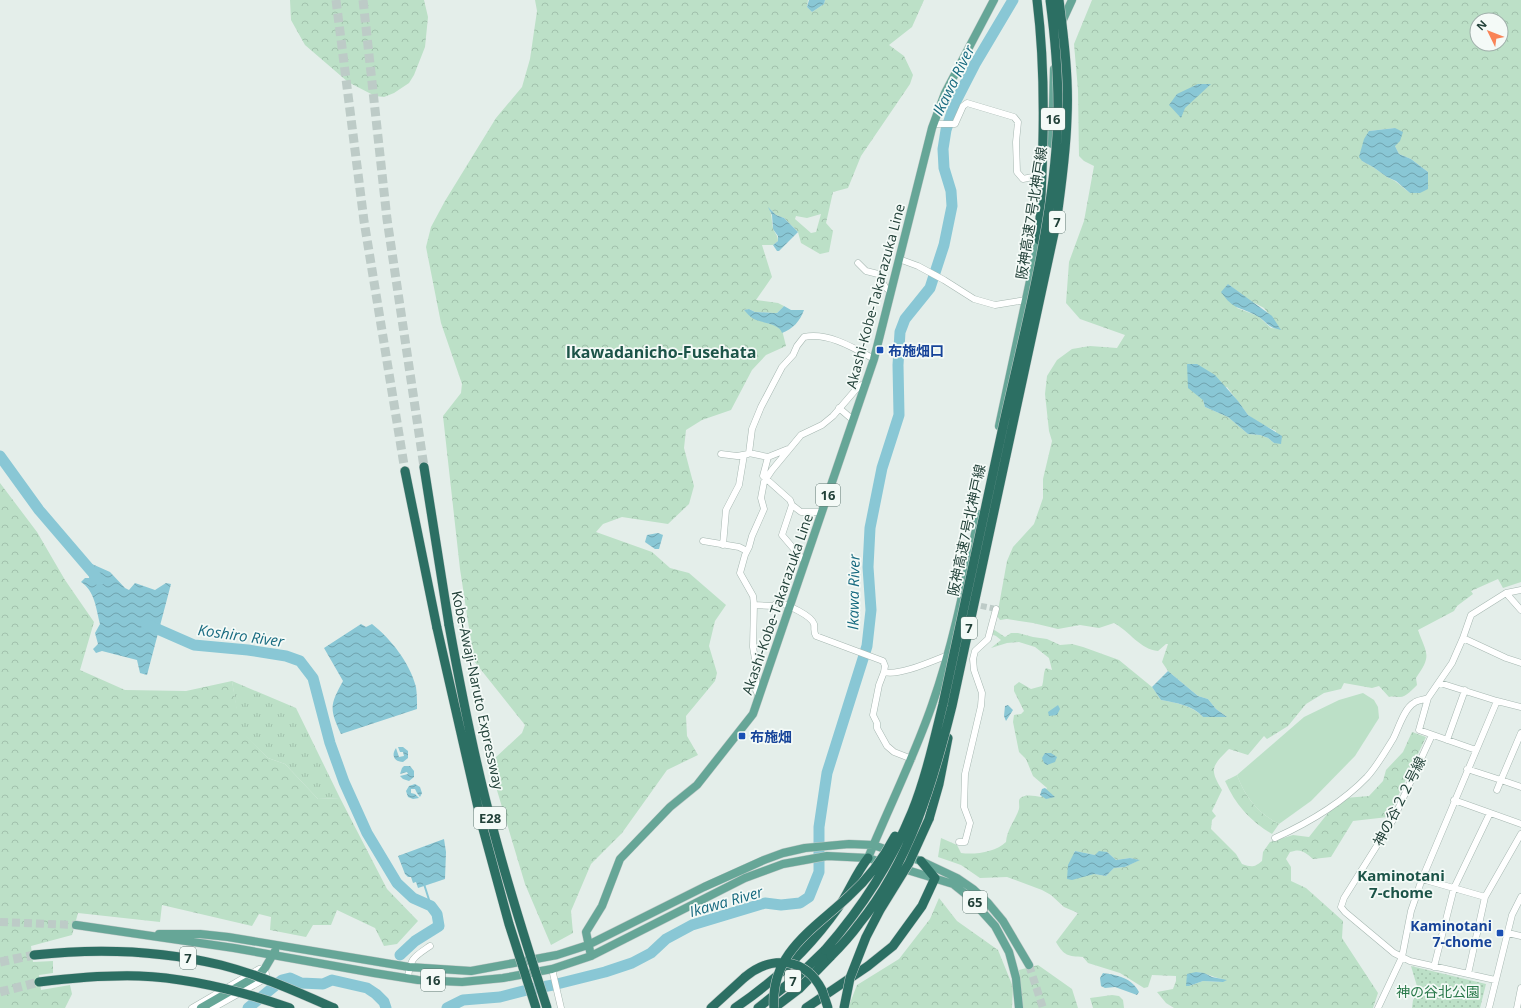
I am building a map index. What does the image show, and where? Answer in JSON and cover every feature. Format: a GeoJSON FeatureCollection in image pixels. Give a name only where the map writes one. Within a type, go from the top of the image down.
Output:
{"type":"FeatureCollection","features":[{"type":"Feature","properties":{"kind":"highway"},"geometry":{"type":"LineString","coordinates":[[1036,0],[1044,74],[1039,240]]}},
{"type":"Feature","properties":{"kind":"highway","name":"阪神高速7号北神戸線"},"geometry":{"type":"LineString","coordinates":[[774,1008],[799,989],[828,953],[886,866],[912,811],[928,763],[946,691],[1035,284],[1054,182],[1058,82],[1050,0]]}},
{"type":"Feature","properties":{"kind":"highway","name":"阪神高速7号北神戸線"},"geometry":{"type":"LineString","coordinates":[[758,1008],[828,953],[860,924],[880,894],[912,834],[937,766],[958,679],[1050,255],[1063,181],[1067,117],[1067,87],[1064,40],[1059,0]]}},
{"type":"Feature","properties":{"kind":"highway","name":"Kobe-Awaji-Naruto Expressway"},"geometry":{"type":"LineString","coordinates":[[424,467],[449,625],[475,755],[491,822],[523,936],[546,1008]]}},
{"type":"Feature","properties":{"kind":"highway","name":"Kobe-Awaji-Naruto Expressway"},"geometry":{"type":"LineString","coordinates":[[405,471],[437,628],[482,825],[509,924],[536,1008]]}},
{"type":"Feature","properties":{"kind":"highway"},"geometry":{"type":"LineString","coordinates":[[844,1008],[850,978],[866,937],[880,910],[909,863],[919,843],[932,808],[954,707],[958,679]]}},
{"type":"Feature","properties":{"kind":"highway"},"geometry":{"type":"LineString","coordinates":[[774,1008],[775,986],[784,962],[806,934],[849,896],[875,868],[894,838],[928,763]]}},
{"type":"Feature","properties":{"kind":"highway"},"geometry":{"type":"LineString","coordinates":[[735,1008],[771,982],[794,960],[822,929],[839,907],[860,868],[868,858]]}},
{"type":"Feature","properties":{"kind":"highway"},"geometry":{"type":"LineString","coordinates":[[806,1008],[868,966],[893,946],[922,906],[935,878],[921,860]]}},
{"type":"Feature","properties":{"kind":"highway","name":"7"},"geometry":{"type":"LineString","coordinates":[[34,956],[90,951],[130,951],[191,959],[222,966],[251,975],[334,1008]]}},
{"type":"Feature","properties":{"kind":"highway"},"geometry":{"type":"LineString","coordinates":[[711,1008],[751,972],[767,964],[781,962],[790,963],[801,967],[815,979],[821,989],[828,1008]]}},
{"type":"Feature","properties":{"kind":"highway","name":"7"},"geometry":{"type":"LineString","coordinates":[[39,982],[102,976],[140,976],[181,980],[220,987],[290,1008]]}},
{"type":"Feature","properties":{"kind":"main road","name":"Akashi-Kobe-Takarazuka Line"},"geometry":{"type":"LineString","coordinates":[[591,956],[586,932],[602,906],[620,859],[670,807],[701,780],[753,714],[760,699],[874,359],[934,124],[945,94],[994,0]]}},
{"type":"Feature","properties":{"kind":"main road","name":"16"},"geometry":{"type":"LineString","coordinates":[[273,955],[408,978],[462,982],[553,972],[591,956],[744,878],[783,864],[804,859],[827,856],[868,858],[912,759],[933,704],[952,641],[1039,240],[1048,190],[1053,137],[1053,79],[1055,50],[1061,24],[1072,0]]}},
{"type":"Feature","properties":{"kind":"main road","name":"16"},"geometry":{"type":"LineString","coordinates":[[276,944],[409,967],[471,971],[557,956],[588,945],[704,887],[783,853],[829,845],[873,845]]}},
{"type":"Feature","properties":{"kind":"main road","name":"65"},"geometry":{"type":"LineString","coordinates":[[873,845],[921,860],[957,878],[973,889],[988,903],[1003,921],[1029,965]]}},
{"type":"Feature","properties":{"kind":"main road","name":"65"},"geometry":{"type":"LineString","coordinates":[[868,858],[953,884],[968,896],[995,926],[1009,952],[1016,978],[1019,1008]]}},
{"type":"Feature","properties":{"kind":"main road"},"geometry":{"type":"LineString","coordinates":[[76,925],[126,934],[234,948],[273,955]]}},
{"type":"Feature","properties":{"kind":"main road"},"geometry":{"type":"LineString","coordinates":[[126,934],[200,934],[276,944],[273,955],[260,974],[202,1008]]}},
{"type":"Feature","properties":{"kind":"street"},"geometry":{"type":"LineString","coordinates":[[934,124],[955,124],[963,106],[967,103],[1014,117],[1018,122],[1016,142],[1017,172],[1022,179],[1042,175]]}},
{"type":"Feature","properties":{"kind":"street"},"geometry":{"type":"LineString","coordinates":[[899,259],[918,266],[974,299],[995,305],[1026,300]]}},
{"type":"Feature","properties":{"kind":"street"},"geometry":{"type":"LineString","coordinates":[[858,263],[866,271],[878,274],[885,286],[891,292]]}},
{"type":"Feature","properties":{"kind":"street"},"geometry":{"type":"LineString","coordinates":[[723,545],[726,510],[739,485],[752,429],[761,407],[782,368],[793,355],[796,346],[804,336],[810,335],[836,340],[874,359]]}},
{"type":"Feature","properties":{"kind":"street"},"geometry":{"type":"LineString","coordinates":[[760,699],[756,690],[756,665],[753,648],[754,605],[752,596],[740,573],[764,509],[762,498],[766,479],[801,435],[822,424],[833,416],[858,387],[867,382]]}},
{"type":"Feature","properties":{"kind":"street"},"geometry":{"type":"LineString","coordinates":[[839,408],[854,420]]}},
{"type":"Feature","properties":{"kind":"street"},"geometry":{"type":"LineString","coordinates":[[721,454],[747,454],[768,457],[789,449]]}},
{"type":"Feature","properties":{"kind":"street"},"geometry":{"type":"LineString","coordinates":[[768,457],[763,476],[801,512],[822,512]]}},
{"type":"Feature","properties":{"kind":"street"},"geometry":{"type":"LineString","coordinates":[[792,505],[782,536],[805,562]]}},
{"type":"Feature","properties":{"kind":"street"},"geometry":{"type":"LineString","coordinates":[[703,541],[739,547],[747,551]]}},
{"type":"Feature","properties":{"kind":"street"},"geometry":{"type":"LineString","coordinates":[[1476,750],[1419,730],[1428,698],[1452,663],[1471,615],[1506,593],[1521,590]]}},
{"type":"Feature","properties":{"kind":"street"},"geometry":{"type":"LineString","coordinates":[[1506,593],[1521,610]]}},
{"type":"Feature","properties":{"kind":"street"},"geometry":{"type":"LineString","coordinates":[[754,605],[773,606],[779,602],[790,606],[812,620],[814,624],[813,632],[816,636],[883,661],[885,666],[884,672],[879,685],[873,715],[877,723],[877,728],[886,746],[894,752],[912,759]]}},
{"type":"Feature","properties":{"kind":"street"},"geometry":{"type":"LineString","coordinates":[[959,842],[965,842],[970,823],[964,807],[965,774],[981,706],[982,693],[974,670],[973,659],[975,651],[988,639],[996,609]]}},
{"type":"Feature","properties":{"kind":"street"},"geometry":{"type":"LineString","coordinates":[[1463,638],[1506,658],[1521,663]]}},
{"type":"Feature","properties":{"kind":"street"},"geometry":{"type":"LineString","coordinates":[[884,672],[890,673],[906,670],[948,655]]}},
{"type":"Feature","properties":{"kind":"street"},"geometry":{"type":"LineString","coordinates":[[1440,682],[1497,701],[1521,707]]}},
{"type":"Feature","properties":{"kind":"street"},"geometry":{"type":"LineString","coordinates":[[1446,740],[1465,690]]}},
{"type":"Feature","properties":{"kind":"street"},"geometry":{"type":"LineString","coordinates":[[1275,838],[1298,828],[1327,810],[1366,778],[1376,766],[1393,739],[1408,709],[1414,702],[1428,698]]}},
{"type":"Feature","properties":{"kind":"street"},"geometry":{"type":"LineString","coordinates":[[1378,1008],[1402,957],[1411,911],[1422,879],[1467,769],[1497,701]]}},
{"type":"Feature","properties":{"kind":"street"},"geometry":{"type":"LineString","coordinates":[[1497,790],[1521,733]]}},
{"type":"Feature","properties":{"kind":"street","name":"神の谷２２号線"},"geometry":{"type":"LineString","coordinates":[[1402,957],[1394,953],[1341,907],[1344,898],[1393,820],[1432,735]]}},
{"type":"Feature","properties":{"kind":"street"},"geometry":{"type":"LineString","coordinates":[[1467,769],[1521,787]]}},
{"type":"Feature","properties":{"kind":"street"},"geometry":{"type":"LineString","coordinates":[[1454,800],[1521,824]]}},
{"type":"Feature","properties":{"kind":"street"},"geometry":{"type":"LineString","coordinates":[[1434,967],[1454,888],[1490,813]]}},
{"type":"Feature","properties":{"kind":"street"},"geometry":{"type":"LineString","coordinates":[[1468,974],[1485,898],[1521,834]]}},
{"type":"Feature","properties":{"kind":"street"},"geometry":{"type":"LineString","coordinates":[[1422,879],[1485,898]]}},
{"type":"Feature","properties":{"kind":"street"},"geometry":{"type":"LineString","coordinates":[[1489,1008],[1512,915],[1521,897]]}},
{"type":"Feature","properties":{"kind":"street"},"geometry":{"type":"LineString","coordinates":[[1508,934],[1521,936]]}},
{"type":"Feature","properties":{"kind":"street"},"geometry":{"type":"LineString","coordinates":[[408,978],[409,967],[413,958],[430,946]]}},
{"type":"Feature","properties":{"kind":"street"},"geometry":{"type":"LineString","coordinates":[[1402,957],[1410,961],[1434,967],[1495,980]]}},
{"type":"Feature","properties":{"kind":"street"},"geometry":{"type":"LineString","coordinates":[[192,1008],[259,969],[265,968],[266,975],[263,980],[223,1006],[213,1008]]}},
{"type":"Feature","properties":{"kind":"street"},"geometry":{"type":"LineString","coordinates":[[553,972],[561,1008]]}},
{"type":"Feature","properties":{"kind":"street"},"geometry":{"type":"LineString","coordinates":[[1517,1008],[1521,988]]}},
{"type":"Feature","properties":{"kind":"green space"},"geometry":{"type":"Polygon","coordinates":[[[290,0],[424,0],[428,17],[425,47],[414,75],[409,83],[394,93],[384,97],[375,96],[348,82],[305,45],[291,20],[290,0]]]}},
{"type":"Feature","properties":{"kind":"green space"},"geometry":{"type":"Polygon","coordinates":[[[535,0],[808,0],[807,7],[812,12],[824,4],[825,0],[924,0],[912,27],[889,45],[904,56],[913,75],[910,84],[861,156],[848,188],[833,192],[826,223],[833,231],[829,252],[820,254],[801,243],[798,232],[784,218],[776,215],[769,208],[773,228],[778,241],[773,245],[762,245],[772,277],[756,300],[778,303],[784,306],[777,313],[755,312],[749,309],[744,310],[755,319],[778,326],[782,330],[786,346],[766,355],[752,370],[731,410],[702,420],[686,430],[684,448],[694,486],[689,504],[668,524],[622,517],[603,524],[596,532],[652,552],[670,568],[689,573],[726,605],[715,621],[709,646],[717,673],[715,681],[686,716],[687,736],[698,755],[667,770],[622,833],[591,864],[571,911],[573,933],[551,945],[525,884],[496,787],[495,758],[522,733],[525,725],[474,661],[460,569],[443,416],[461,393],[462,384],[441,323],[426,247],[431,227],[445,201],[496,118],[522,87],[530,59],[537,11],[535,0]],[[821,214],[807,218],[796,216],[795,219],[811,233],[816,232],[821,214]]]}},
{"type":"Feature","properties":{"kind":"green space"},"geometry":{"type":"Polygon","coordinates":[[[1092,0],[1521,0],[1521,582],[1503,588],[1498,579],[1471,591],[1473,594],[1457,606],[1454,611],[1418,630],[1426,650],[1426,659],[1416,678],[1417,685],[1405,696],[1389,697],[1379,686],[1372,688],[1344,683],[1341,689],[1324,693],[1306,704],[1288,726],[1267,739],[1264,736],[1248,755],[1229,749],[1214,768],[1215,777],[1222,790],[1212,811],[1216,816],[1212,820],[1211,829],[1236,854],[1242,864],[1252,866],[1257,865],[1262,861],[1263,852],[1270,842],[1293,835],[1309,837],[1328,813],[1345,798],[1369,796],[1383,781],[1386,770],[1403,752],[1412,732],[1426,737],[1388,817],[1353,821],[1331,857],[1313,859],[1305,853],[1297,850],[1290,852],[1286,859],[1291,867],[1291,881],[1306,888],[1343,921],[1342,938],[1378,993],[1373,1008],[1174,1008],[1166,1003],[1157,992],[1173,989],[1176,976],[1152,975],[1148,987],[1144,988],[1120,973],[1088,963],[1083,957],[1070,956],[1064,953],[1056,942],[1078,913],[1064,907],[1051,895],[1042,890],[1007,877],[980,878],[961,865],[938,857],[941,838],[957,845],[961,853],[973,854],[985,852],[1002,845],[1006,842],[1008,833],[1019,809],[1020,799],[1027,796],[1041,797],[1047,788],[1033,776],[1026,759],[1019,752],[1013,722],[1014,715],[1021,714],[1024,711],[1014,691],[1014,686],[1019,682],[1031,689],[1042,686],[1046,668],[1052,670],[1049,658],[1035,647],[1019,642],[1007,643],[991,648],[1001,640],[991,634],[993,629],[1005,637],[1011,633],[1018,633],[1047,639],[1060,645],[1072,644],[1119,660],[1152,687],[1161,700],[1189,707],[1203,717],[1227,717],[1216,709],[1208,699],[1198,696],[1168,671],[1162,662],[1168,644],[1158,651],[1152,650],[1141,644],[1120,626],[1114,623],[1099,628],[1080,625],[1058,629],[1033,623],[1007,619],[1000,620],[997,616],[1007,561],[1013,547],[1034,524],[1043,498],[1043,479],[1052,441],[1049,431],[1045,394],[1047,376],[1057,360],[1072,349],[1090,346],[1117,348],[1125,335],[1080,319],[1066,303],[1069,262],[1084,221],[1094,166],[1084,161],[1079,156],[1078,90],[1074,44],[1092,0]],[[1395,128],[1369,131],[1362,161],[1395,181],[1410,193],[1428,172],[1411,159],[1399,154],[1395,146],[1395,128]],[[1228,284],[1237,308],[1258,316],[1271,328],[1280,329],[1264,308],[1247,299],[1228,284]],[[1227,387],[1203,400],[1205,407],[1228,417],[1248,434],[1260,435],[1268,438],[1274,443],[1276,431],[1261,424],[1248,415],[1227,387]],[[1074,851],[1094,874],[1106,876],[1114,868],[1125,867],[1139,860],[1130,858],[1116,860],[1107,852],[1095,855],[1074,851]],[[1196,972],[1189,986],[1203,981],[1223,982],[1222,979],[1196,972]]]}},
{"type":"Feature","properties":{"kind":"green space"},"geometry":{"type":"Polygon","coordinates":[[[0,483],[37,532],[65,580],[94,622],[80,670],[125,690],[186,691],[232,681],[241,731],[268,758],[285,764],[318,799],[340,798],[387,889],[418,921],[397,944],[384,946],[375,928],[337,910],[331,925],[313,925],[306,937],[270,930],[271,917],[259,914],[252,926],[162,905],[160,922],[78,913],[72,935],[31,946],[33,962],[53,961],[53,973],[39,975],[41,990],[70,985],[72,994],[65,1008],[0,1008],[0,483]]]}},
{"type":"Feature","properties":{"kind":"green space"},"geometry":{"type":"Polygon","coordinates":[[[232,681],[296,708],[340,798],[318,799],[285,764],[268,758],[240,731],[232,681]]]}},
{"type":"Feature","properties":{"kind":"green space"},"geometry":{"type":"Polygon","coordinates":[[[1363,693],[1374,700],[1378,707],[1379,718],[1355,756],[1311,801],[1279,824],[1271,820],[1253,804],[1240,783],[1237,775],[1304,717],[1339,700],[1363,693]]]}},
{"type":"Feature","properties":{"kind":"green space"},"geometry":{"type":"Polygon","coordinates":[[[1237,775],[1240,783],[1253,804],[1271,820],[1279,824],[1272,834],[1250,818],[1233,797],[1225,781],[1237,775]]]}},
{"type":"Feature","properties":{"kind":"green space"},"geometry":{"type":"Polygon","coordinates":[[[939,898],[957,921],[998,950],[1013,987],[1012,1008],[848,1008],[857,985],[899,959],[930,919],[939,898]]]}},
{"type":"Feature","properties":{"kind":"green space"},"geometry":{"type":"Polygon","coordinates":[[[1038,965],[1072,989],[1078,1008],[1023,1008],[1019,970],[1038,965]]]}},
{"type":"Feature","properties":{"kind":"green space","name":"神の谷北公園"},"geometry":{"type":"Polygon","coordinates":[[[1411,966],[1486,984],[1480,1008],[1412,1008],[1413,1000],[1419,993],[1411,966]]]}},
{"type":"Feature","properties":{"kind":"green space"},"geometry":{"type":"Polygon","coordinates":[[[1112,995],[1119,996],[1123,1000],[1124,1008],[1093,1008],[1090,998],[1112,995]]]}},
{"type":"Feature","properties":{"kind":"water"},"geometry":{"type":"Polygon","coordinates":[[[809,0],[825,0],[824,4],[812,12],[807,7],[809,0]]]}},
{"type":"Feature","properties":{"kind":"water"},"geometry":{"type":"Polygon","coordinates":[[[1198,84],[1211,84],[1185,108],[1181,118],[1169,105],[1177,94],[1198,84]]]}},
{"type":"Feature","properties":{"kind":"water"},"geometry":{"type":"Polygon","coordinates":[[[1395,128],[1403,132],[1400,141],[1395,146],[1399,154],[1411,159],[1428,172],[1428,189],[1420,193],[1410,193],[1396,181],[1362,161],[1359,157],[1364,139],[1369,131],[1395,128]]]}},
{"type":"Feature","properties":{"kind":"water"},"geometry":{"type":"Polygon","coordinates":[[[768,207],[776,215],[784,218],[798,232],[779,251],[777,251],[773,245],[778,241],[778,236],[773,229],[772,215],[768,207]]]}},
{"type":"Feature","properties":{"kind":"water"},"geometry":{"type":"Polygon","coordinates":[[[1228,284],[1272,316],[1281,330],[1270,326],[1261,318],[1230,302],[1221,292],[1228,284]]]}},
{"type":"Feature","properties":{"kind":"water"},"geometry":{"type":"Polygon","coordinates":[[[784,306],[791,310],[804,310],[796,324],[782,333],[778,328],[753,318],[744,310],[749,309],[755,312],[777,313],[784,306]]]}},
{"type":"Feature","properties":{"kind":"water"},"geometry":{"type":"Polygon","coordinates":[[[1187,364],[1197,364],[1215,375],[1248,415],[1282,436],[1281,444],[1274,443],[1268,438],[1260,435],[1248,434],[1228,417],[1205,407],[1203,400],[1188,388],[1187,364]]]}},
{"type":"Feature","properties":{"kind":"water"},"geometry":{"type":"Polygon","coordinates":[[[658,533],[663,535],[659,549],[655,549],[645,542],[647,535],[658,533]]]}},
{"type":"Feature","properties":{"kind":"water"},"geometry":{"type":"Polygon","coordinates":[[[92,564],[110,572],[125,588],[129,590],[135,583],[155,590],[166,583],[171,584],[147,675],[140,673],[137,660],[102,651],[96,653],[93,649],[98,644],[95,633],[100,624],[92,595],[86,586],[81,582],[85,578],[89,578],[92,564]]]}},
{"type":"Feature","properties":{"kind":"water"},"geometry":{"type":"Polygon","coordinates":[[[361,624],[366,627],[372,624],[393,644],[399,652],[409,669],[416,687],[417,709],[341,734],[334,718],[333,701],[343,681],[324,648],[361,624]]]}},
{"type":"Feature","properties":{"kind":"water"},"geometry":{"type":"Polygon","coordinates":[[[1168,671],[1198,696],[1208,699],[1216,709],[1227,717],[1203,717],[1189,707],[1161,700],[1152,687],[1168,671]]]}},
{"type":"Feature","properties":{"kind":"water"},"geometry":{"type":"Polygon","coordinates":[[[1008,705],[1013,710],[1006,721],[1004,716],[1005,706],[1008,705]]]}},
{"type":"Feature","properties":{"kind":"water"},"geometry":{"type":"Polygon","coordinates":[[[1058,705],[1060,709],[1057,715],[1049,716],[1048,712],[1058,705]]]}},
{"type":"Feature","properties":{"kind":"water"},"geometry":{"type":"Polygon","coordinates":[[[398,747],[403,747],[408,751],[408,758],[403,762],[397,761],[394,758],[394,751],[396,748],[399,757],[404,756],[403,752],[400,752],[398,747]]]}},
{"type":"Feature","properties":{"kind":"water"},"geometry":{"type":"Polygon","coordinates":[[[1045,753],[1051,753],[1057,757],[1055,762],[1047,765],[1044,763],[1042,758],[1045,753]]]}},
{"type":"Feature","properties":{"kind":"water"},"geometry":{"type":"Polygon","coordinates":[[[404,766],[410,766],[414,771],[414,777],[409,781],[400,776],[408,774],[407,772],[400,774],[404,766]]]}},
{"type":"Feature","properties":{"kind":"water"},"geometry":{"type":"Polygon","coordinates":[[[415,784],[420,787],[422,793],[420,797],[415,789],[411,789],[411,793],[415,794],[419,798],[413,799],[408,797],[406,791],[409,786],[415,784]]]}},
{"type":"Feature","properties":{"kind":"water"},"geometry":{"type":"Polygon","coordinates":[[[1045,788],[1055,797],[1046,799],[1040,795],[1042,789],[1045,788]]]}},
{"type":"Feature","properties":{"kind":"water"},"geometry":{"type":"Polygon","coordinates":[[[444,839],[446,852],[445,879],[418,888],[416,882],[413,883],[411,877],[408,877],[405,874],[398,856],[444,839]]]}},
{"type":"Feature","properties":{"kind":"water"},"geometry":{"type":"Polygon","coordinates":[[[1075,851],[1095,855],[1099,851],[1107,852],[1116,860],[1130,858],[1140,860],[1125,867],[1114,868],[1106,876],[1094,874],[1072,880],[1067,879],[1068,865],[1075,851]]]}},
{"type":"Feature","properties":{"kind":"water"},"geometry":{"type":"Polygon","coordinates":[[[1196,972],[1227,980],[1223,982],[1203,981],[1186,986],[1187,974],[1196,972]]]}},
{"type":"Feature","properties":{"kind":"water"},"geometry":{"type":"Polygon","coordinates":[[[1103,973],[1119,976],[1128,980],[1139,992],[1137,995],[1115,987],[1105,988],[1101,986],[1100,978],[1103,973]]]}},
{"type":"Feature","properties":{"kind":"waterway","name":"Ikawa River"},"geometry":{"type":"LineString","coordinates":[[447,1008],[463,1000],[500,997],[605,972],[632,963],[651,953],[666,939],[692,925],[765,903],[781,905],[800,903],[809,897],[819,872],[819,827],[827,773],[867,646],[871,610],[868,567],[870,528],[882,468],[899,415],[898,365],[900,332],[905,319],[930,288],[944,245],[952,206],[951,191],[944,168],[943,149],[946,130],[955,103],[975,64],[1013,0]]}},
{"type":"Feature","properties":{"kind":"waterway","name":"Koshiro River"},"geometry":{"type":"LineString","coordinates":[[0,456],[39,510],[99,580]]}},
{"type":"Feature","properties":{"kind":"waterway","name":"Koshiro River"},"geometry":{"type":"LineString","coordinates":[[146,624],[194,645],[248,650],[286,656],[300,661],[313,678],[330,743],[344,782],[367,833],[397,883],[413,898],[431,906],[437,914],[439,926],[415,941],[400,955]]}},
{"type":"Feature","properties":{"kind":"waterway"},"geometry":{"type":"LineString","coordinates":[[424,884],[431,906]]}},
{"type":"Feature","properties":{"kind":"waterway","name":"Ikawa River"},"geometry":{"type":"LineString","coordinates":[[248,1008],[282,980],[290,978],[301,983],[323,984],[332,980],[367,988],[384,1002],[386,1008]]}},
{"type":"Feature","properties":{"kind":"tunnel"},"geometry":{"type":"LineString","coordinates":[[336,0],[364,221],[405,471]]}},
{"type":"Feature","properties":{"kind":"tunnel"},"geometry":{"type":"LineString","coordinates":[[363,0],[387,219],[424,467]]}},
{"type":"Feature","properties":{"kind":"tunnel"},"geometry":{"type":"LineString","coordinates":[[972,604],[996,609]]}},
{"type":"Feature","properties":{"kind":"tunnel"},"geometry":{"type":"LineString","coordinates":[[0,922],[76,925]]}},
{"type":"Feature","properties":{"kind":"tunnel"},"geometry":{"type":"LineString","coordinates":[[0,962],[34,955]]}},
{"type":"Feature","properties":{"kind":"tunnel"},"geometry":{"type":"LineString","coordinates":[[1029,965],[1043,1008]]}},
{"type":"Feature","properties":{"kind":"tunnel"},"geometry":{"type":"LineString","coordinates":[[0,992],[39,982]]}},
{"type":"Feature","properties":{"kind":"place","name":"布施畑口"},"geometry":{"type":"Point","coordinates":[880,350]}},
{"type":"Feature","properties":{"kind":"place","name":"布施畑"},"geometry":{"type":"Point","coordinates":[742,736]}},
{"type":"Feature","properties":{"kind":"place","name":"Kaminotani 7-chome"},"geometry":{"type":"Point","coordinates":[1500,933]}},
{"type":"Feature","properties":{"kind":"district","name":"Ikawadanicho-Fusehata"},"geometry":{"type":"Point","coordinates":[661,352]}},
{"type":"Feature","properties":{"kind":"district","name":"Kaminotani 7-chome"},"geometry":{"type":"Point","coordinates":[1401,884]}}]}
